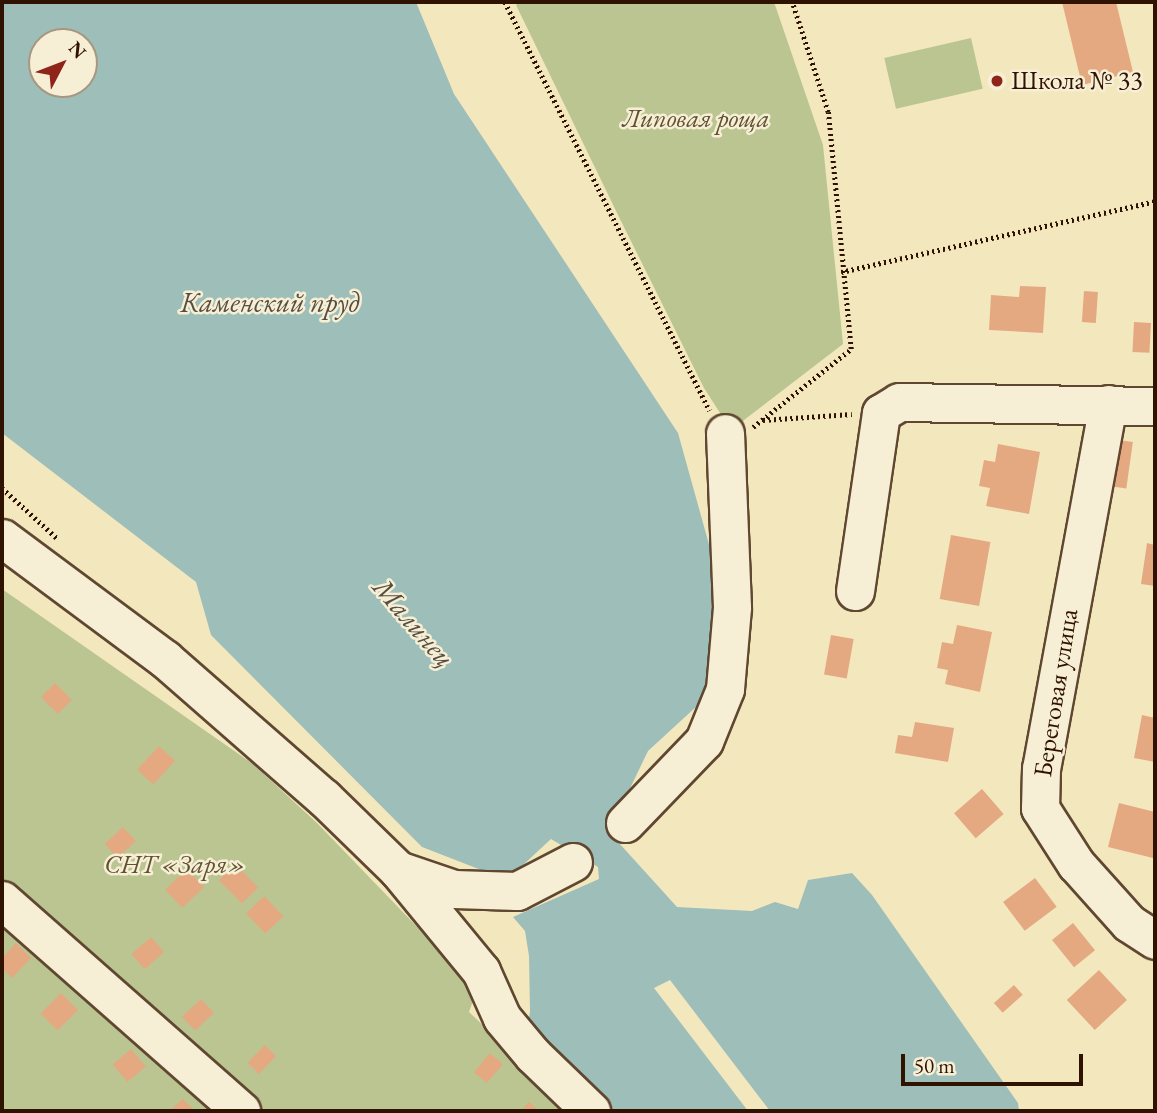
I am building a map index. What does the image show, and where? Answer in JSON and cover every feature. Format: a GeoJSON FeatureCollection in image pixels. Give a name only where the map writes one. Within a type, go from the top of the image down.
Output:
{"type":"FeatureCollection","features":[{"type":"Feature","properties":{"kind":"street"},"geometry":{"type":"LineString","coordinates":[[855,591],[881,413],[899,402],[1155,406]]}},
{"type":"Feature","properties":{"kind":"street","name":"Береговая улица"},"geometry":{"type":"LineString","coordinates":[[1108,404],[1041,768],[1040,808],[1076,864],[1129,923],[1155,940]]}},
{"type":"Feature","properties":{"kind":"street"},"geometry":{"type":"LineString","coordinates":[[625,823],[704,741],[725,689],[732,607],[725,433]]}},
{"type":"Feature","properties":{"kind":"street"},"geometry":{"type":"LineString","coordinates":[[2,538],[165,659],[324,798],[398,870],[481,971],[502,1018],[533,1055],[591,1111]]}},
{"type":"Feature","properties":{"kind":"street"},"geometry":{"type":"LineString","coordinates":[[398,870],[454,889],[517,891],[573,862]]}},
{"type":"Feature","properties":{"kind":"street"},"geometry":{"type":"LineString","coordinates":[[2,900],[241,1111]]}},
{"type":"Feature","properties":{"kind":"path"},"geometry":{"type":"LineString","coordinates":[[505,2],[709,409],[725,433],[744,433],[851,349],[841,272],[828,112],[792,2]]}},
{"type":"Feature","properties":{"kind":"path"},"geometry":{"type":"LineString","coordinates":[[841,272],[1155,201]]}},
{"type":"Feature","properties":{"kind":"path"},"geometry":{"type":"LineString","coordinates":[[762,420],[881,413]]}},
{"type":"Feature","properties":{"kind":"green space","name":"Липовая роща"},"geometry":{"type":"Polygon","coordinates":[[[519,2],[774,2],[823,145],[843,344],[731,430],[704,388],[619,217],[516,5],[519,2]]]}},
{"type":"Feature","properties":{"kind":"green space"},"geometry":{"type":"Polygon","coordinates":[[[971,38],[983,89],[896,109],[884,58],[971,38]]]}},
{"type":"Feature","properties":{"kind":"green space","name":"СНТ «Заря»"},"geometry":{"type":"Polygon","coordinates":[[[2,589],[253,764],[317,823],[477,989],[469,1012],[574,1111],[262,1111],[2,881],[2,589]]]}},
{"type":"Feature","properties":{"kind":"green space"},"geometry":{"type":"Polygon","coordinates":[[[2,914],[223,1111],[2,1111],[2,914]]]}},
{"type":"Feature","properties":{"kind":"water","name":"Каменский пруд"},"geometry":{"type":"Polygon","coordinates":[[[2,2],[416,2],[454,94],[678,433],[720,584],[710,694],[648,751],[609,832],[677,907],[752,911],[775,902],[798,909],[808,880],[852,873],[872,895],[1018,1103],[1019,1111],[770,1111],[670,980],[654,988],[748,1111],[603,1111],[525,1037],[530,1012],[529,956],[525,931],[513,917],[599,879],[598,867],[551,839],[507,880],[422,847],[211,635],[196,582],[2,433],[2,2]]]}},
{"type":"Feature","properties":{"kind":"building"},"geometry":{"type":"Polygon","coordinates":[[[1062,2],[1116,2],[1133,72],[1082,85],[1062,2]]]}},
{"type":"Feature","properties":{"kind":"building"},"geometry":{"type":"Polygon","coordinates":[[[1020,286],[1046,287],[1043,333],[989,330],[991,295],[1019,297],[1020,286]]]}},
{"type":"Feature","properties":{"kind":"building"},"geometry":{"type":"Polygon","coordinates":[[[1084,291],[1098,292],[1096,323],[1082,322],[1084,291]]]}},
{"type":"Feature","properties":{"kind":"building"},"geometry":{"type":"Polygon","coordinates":[[[1134,322],[1151,323],[1149,353],[1132,352],[1134,322]]]}},
{"type":"Feature","properties":{"kind":"building"},"geometry":{"type":"Polygon","coordinates":[[[1119,440],[1133,442],[1126,488],[1112,487],[1119,440]]]}},
{"type":"Feature","properties":{"kind":"building"},"geometry":{"type":"Polygon","coordinates":[[[998,444],[1040,452],[1029,514],[986,506],[990,488],[979,486],[984,460],[995,462],[998,444]]]}},
{"type":"Feature","properties":{"kind":"building"},"geometry":{"type":"Polygon","coordinates":[[[951,535],[990,542],[979,606],[940,599],[951,535]]]}},
{"type":"Feature","properties":{"kind":"building"},"geometry":{"type":"Polygon","coordinates":[[[1147,543],[1155,545],[1155,586],[1141,584],[1147,543]]]}},
{"type":"Feature","properties":{"kind":"building"},"geometry":{"type":"Polygon","coordinates":[[[957,625],[992,632],[980,692],[945,684],[948,670],[937,668],[942,642],[953,644],[957,625]]]}},
{"type":"Feature","properties":{"kind":"building"},"geometry":{"type":"Polygon","coordinates":[[[831,635],[854,639],[847,678],[824,674],[831,635]]]}},
{"type":"Feature","properties":{"kind":"building"},"geometry":{"type":"Polygon","coordinates":[[[55,683],[72,700],[58,714],[41,697],[55,683]]]}},
{"type":"Feature","properties":{"kind":"building"},"geometry":{"type":"Polygon","coordinates":[[[1142,715],[1155,718],[1155,762],[1134,758],[1142,715]]]}},
{"type":"Feature","properties":{"kind":"building"},"geometry":{"type":"Polygon","coordinates":[[[915,722],[954,728],[948,762],[895,753],[898,735],[912,737],[915,722]]]}},
{"type":"Feature","properties":{"kind":"building"},"geometry":{"type":"Polygon","coordinates":[[[159,746],[175,761],[153,784],[137,769],[159,746]]]}},
{"type":"Feature","properties":{"kind":"building"},"geometry":{"type":"Polygon","coordinates":[[[982,789],[1004,814],[976,838],[954,813],[982,789]]]}},
{"type":"Feature","properties":{"kind":"building"},"geometry":{"type":"Polygon","coordinates":[[[1119,803],[1155,812],[1153,858],[1108,847],[1119,803]]]}},
{"type":"Feature","properties":{"kind":"building"},"geometry":{"type":"Polygon","coordinates":[[[123,827],[136,841],[118,858],[105,844],[123,827]]]}},
{"type":"Feature","properties":{"kind":"building"},"geometry":{"type":"Polygon","coordinates":[[[235,864],[258,887],[242,904],[219,880],[235,864]]]}},
{"type":"Feature","properties":{"kind":"building"},"geometry":{"type":"Polygon","coordinates":[[[187,869],[204,887],[182,908],[165,889],[187,869]]]}},
{"type":"Feature","properties":{"kind":"building"},"geometry":{"type":"Polygon","coordinates":[[[1035,878],[1057,907],[1025,931],[1003,902],[1035,878]]]}},
{"type":"Feature","properties":{"kind":"building"},"geometry":{"type":"Polygon","coordinates":[[[264,896],[283,916],[265,934],[246,913],[264,896]]]}},
{"type":"Feature","properties":{"kind":"building"},"geometry":{"type":"Polygon","coordinates":[[[1073,923],[1095,950],[1074,967],[1052,940],[1073,923]]]}},
{"type":"Feature","properties":{"kind":"building"},"geometry":{"type":"Polygon","coordinates":[[[151,937],[164,952],[144,969],[131,954],[151,937]]]}},
{"type":"Feature","properties":{"kind":"building"},"geometry":{"type":"Polygon","coordinates":[[[16,943],[31,958],[12,978],[2,968],[2,958],[16,943]]]}},
{"type":"Feature","properties":{"kind":"building"},"geometry":{"type":"Polygon","coordinates":[[[1099,970],[1127,1000],[1095,1030],[1067,1000],[1099,970]]]}},
{"type":"Feature","properties":{"kind":"building"},"geometry":{"type":"Polygon","coordinates":[[[1014,985],[1023,995],[1003,1013],[994,1003],[1014,985]]]}},
{"type":"Feature","properties":{"kind":"building"},"geometry":{"type":"Polygon","coordinates":[[[61,993],[78,1010],[57,1030],[40,1014],[61,993]]]}},
{"type":"Feature","properties":{"kind":"building"},"geometry":{"type":"Polygon","coordinates":[[[201,999],[214,1013],[195,1031],[182,1017],[201,999]]]}},
{"type":"Feature","properties":{"kind":"building"},"geometry":{"type":"Polygon","coordinates":[[[265,1045],[276,1056],[259,1074],[247,1063],[265,1045]]]}},
{"type":"Feature","properties":{"kind":"building"},"geometry":{"type":"Polygon","coordinates":[[[131,1049],[146,1067],[127,1082],[113,1064],[131,1049]]]}},
{"type":"Feature","properties":{"kind":"building"},"geometry":{"type":"Polygon","coordinates":[[[490,1053],[503,1064],[487,1083],[474,1072],[490,1053]]]}},
{"type":"Feature","properties":{"kind":"building"},"geometry":{"type":"Polygon","coordinates":[[[183,1099],[195,1111],[169,1111],[183,1099]]]}},
{"type":"Feature","properties":{"kind":"building"},"geometry":{"type":"Polygon","coordinates":[[[529,1102],[539,1111],[521,1111],[529,1102]]]}},
{"type":"Feature","properties":{"kind":"place","name":"Школа № 33"},"geometry":{"type":"Point","coordinates":[997,81]}},
{"type":"Feature","properties":{"kind":"water label","name":"Малинец"},"geometry":{"type":"Point","coordinates":[414,622]}}]}
